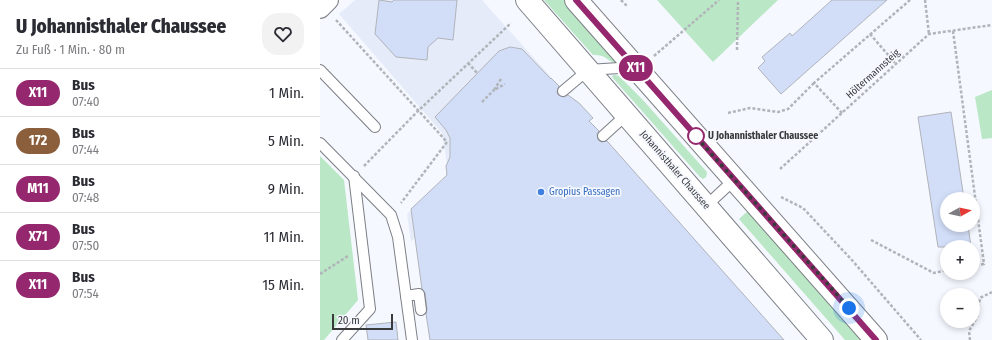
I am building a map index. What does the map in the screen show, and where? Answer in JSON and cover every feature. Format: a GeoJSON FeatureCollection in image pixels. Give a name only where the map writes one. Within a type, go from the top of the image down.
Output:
{"type":"FeatureCollection","features":[{"type":"Feature","properties":{"kind":"main road","name":"Johannisthaler Chaussee"},"geometry":{"type":"LineString","coordinates":[[527,0],[822,340]]}},
{"type":"Feature","properties":{"kind":"main road"},"geometry":{"type":"LineString","coordinates":[[576,0],[876,340]]}},
{"type":"Feature","properties":{"kind":"lane"},"geometry":{"type":"LineString","coordinates":[[563,91],[588,70],[635,67]]}},
{"type":"Feature","properties":{"kind":"lane"},"geometry":{"type":"LineString","coordinates":[[320,70],[376,127]]}},
{"type":"Feature","properties":{"kind":"lane"},"geometry":{"type":"LineString","coordinates":[[603,136],[626,115]]}},
{"type":"Feature","properties":{"kind":"lane"},"geometry":{"type":"LineString","coordinates":[[320,143],[391,215],[398,238],[412,340]]}},
{"type":"Feature","properties":{"kind":"lane"},"geometry":{"type":"LineString","coordinates":[[342,340],[370,309],[354,176]]}},
{"type":"Feature","properties":{"kind":"lane"},"geometry":{"type":"LineString","coordinates":[[706,206],[734,180]]}},
{"type":"Feature","properties":{"kind":"lane"},"geometry":{"type":"LineString","coordinates":[[406,296],[419,294],[421,310]]}},
{"type":"Feature","properties":{"kind":"path"},"geometry":{"type":"LineString","coordinates":[[621,0],[627,6]]}},
{"type":"Feature","properties":{"kind":"path"},"geometry":{"type":"LineString","coordinates":[[667,45],[719,0]]}},
{"type":"Feature","properties":{"kind":"path"},"geometry":{"type":"LineString","coordinates":[[737,50],[738,0]]}},
{"type":"Feature","properties":{"kind":"path"},"geometry":{"type":"LineString","coordinates":[[728,113],[750,108],[778,112],[788,109],[814,83],[910,0]]}},
{"type":"Feature","properties":{"kind":"path"},"geometry":{"type":"LineString","coordinates":[[925,0],[930,34],[992,25]]}},
{"type":"Feature","properties":{"kind":"path"},"geometry":{"type":"LineString","coordinates":[[326,8],[418,111],[449,143],[391,215]]}},
{"type":"Feature","properties":{"kind":"path"},"geometry":{"type":"LineString","coordinates":[[354,176],[418,111],[511,23]]}},
{"type":"Feature","properties":{"kind":"path"},"geometry":{"type":"LineString","coordinates":[[953,31],[984,264],[980,265]]}},
{"type":"Feature","properties":{"kind":"path"},"geometry":{"type":"LineString","coordinates":[[870,34],[896,64]]}},
{"type":"Feature","properties":{"kind":"path","name":"Höltermannsteig"},"geometry":{"type":"LineString","coordinates":[[780,170],[930,34]]}},
{"type":"Feature","properties":{"kind":"path"},"geometry":{"type":"LineString","coordinates":[[468,63],[478,74]]}},
{"type":"Feature","properties":{"kind":"path"},"geometry":{"type":"LineString","coordinates":[[482,102],[494,90],[501,79]]}},
{"type":"Feature","properties":{"kind":"path"},"geometry":{"type":"LineString","coordinates":[[814,83],[842,113]]}},
{"type":"Feature","properties":{"kind":"path"},"geometry":{"type":"LineString","coordinates":[[494,90],[505,84]]}},
{"type":"Feature","properties":{"kind":"path"},"geometry":{"type":"LineString","coordinates":[[781,197],[803,208],[921,340]]}},
{"type":"Feature","properties":{"kind":"path"},"geometry":{"type":"LineString","coordinates":[[871,240],[934,273],[940,272]]}},
{"type":"Feature","properties":{"kind":"path"},"geometry":{"type":"LineString","coordinates":[[320,274],[362,246]]}},
{"type":"Feature","properties":{"kind":"path"},"geometry":{"type":"LineString","coordinates":[[970,340],[968,331],[977,317],[980,298],[992,292]]}},
{"type":"Feature","properties":{"kind":"shaded area"},"geometry":{"type":"Polygon","coordinates":[[[355,0],[482,0],[558,85],[411,242],[407,214],[449,175],[442,133],[339,14],[355,0]]]}},
{"type":"Feature","properties":{"kind":"green space"},"geometry":{"type":"Polygon","coordinates":[[[544,0],[565,0],[618,59],[617,62],[611,62],[603,56],[593,55],[544,0]]]}},
{"type":"Feature","properties":{"kind":"green space"},"geometry":{"type":"Polygon","coordinates":[[[657,0],[778,0],[713,62],[657,0]]]}},
{"type":"Feature","properties":{"kind":"green space"},"geometry":{"type":"Polygon","coordinates":[[[613,75],[619,76],[642,99],[706,171],[706,177],[703,179],[700,177],[612,77],[613,75]]]}},
{"type":"Feature","properties":{"kind":"green space"},"geometry":{"type":"Polygon","coordinates":[[[992,90],[992,138],[982,139],[975,97],[992,90]]]}},
{"type":"Feature","properties":{"kind":"green space"},"geometry":{"type":"Polygon","coordinates":[[[320,156],[344,180],[358,300],[324,340],[320,340],[320,156]]]}},
{"type":"Feature","properties":{"kind":"green space"},"geometry":{"type":"Polygon","coordinates":[[[750,209],[865,340],[845,340],[739,219],[750,209]]]}},
{"type":"Feature","properties":{"kind":"building"},"geometry":{"type":"Polygon","coordinates":[[[379,0],[392,2],[394,0],[457,0],[453,40],[438,38],[428,47],[427,60],[396,57],[375,34],[379,0]]]}},
{"type":"Feature","properties":{"kind":"building"},"geometry":{"type":"Polygon","coordinates":[[[832,0],[887,0],[781,94],[758,68],[765,61],[762,57],[790,33],[792,36],[832,0]]]}},
{"type":"Feature","properties":{"kind":"building","name":"Gropius Passagen"},"geometry":{"type":"Polygon","coordinates":[[[510,47],[522,49],[559,86],[557,92],[558,95],[564,97],[568,95],[579,103],[593,118],[589,121],[599,131],[597,134],[598,140],[601,142],[607,141],[784,340],[430,340],[426,314],[427,309],[425,293],[422,289],[411,209],[447,175],[446,166],[450,157],[450,138],[446,130],[435,117],[499,51],[510,47]]]}},
{"type":"Feature","properties":{"kind":"building"},"geometry":{"type":"Polygon","coordinates":[[[951,112],[963,192],[940,192],[940,232],[969,232],[970,240],[940,240],[940,247],[938,247],[918,117],[951,112]]]}},
{"type":"Feature","properties":{"kind":"building"},"geometry":{"type":"Polygon","coordinates":[[[396,322],[398,340],[368,340],[366,325],[396,322]]]}},
{"type":"Feature","properties":{"kind":"bus line","name":"X11"},"geometry":{"type":"LineString","coordinates":[[576,0],[876,340]]}},
{"type":"Feature","properties":{"kind":"place","name":"U Johannisthaler Chaussee"},"geometry":{"type":"Point","coordinates":[696,136]}},
{"type":"Feature","properties":{"kind":"place","name":"Gropius Passagen"},"geometry":{"type":"Point","coordinates":[541,192]}},
{"type":"Feature","properties":{"kind":"route"},"geometry":{"type":"LineString","coordinates":[[696,136],[692,132],[849,308]]}}]}
